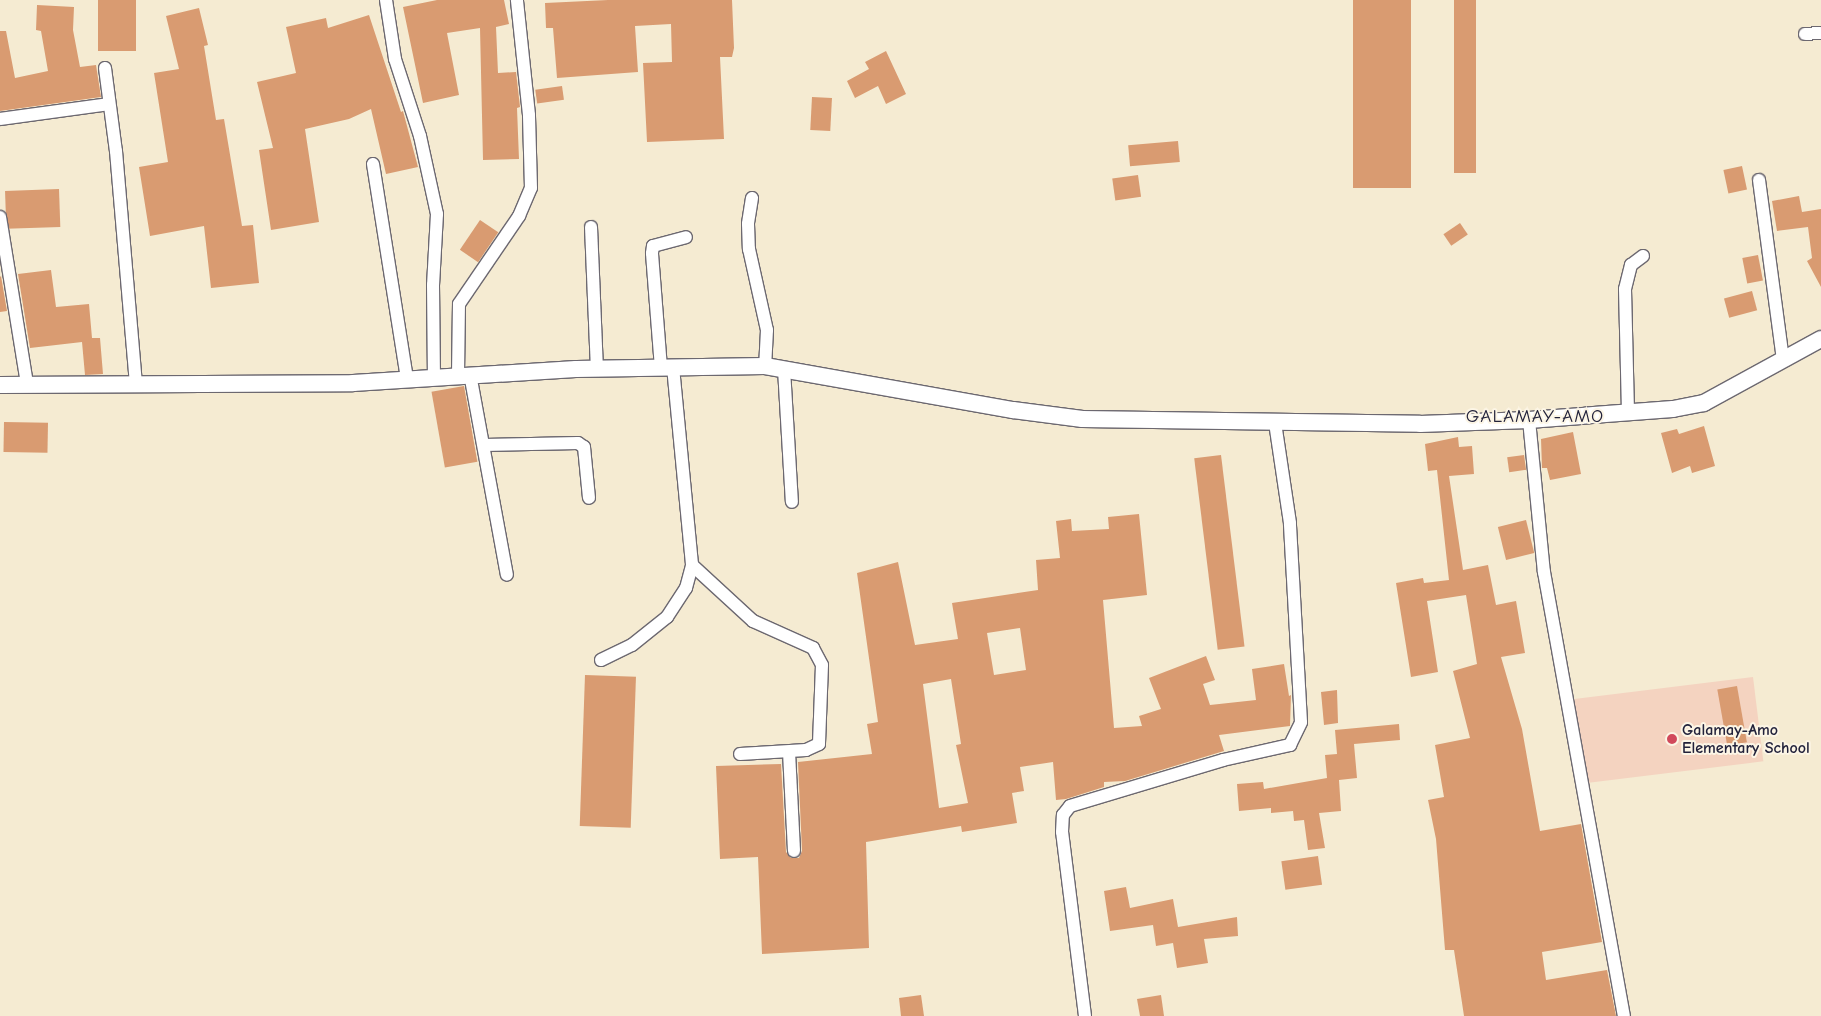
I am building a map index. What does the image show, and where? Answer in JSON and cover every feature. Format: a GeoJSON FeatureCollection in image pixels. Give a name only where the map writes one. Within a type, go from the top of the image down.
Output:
{"type":"FeatureCollection","features":[{"type":"Feature","properties":{"kind":"street"},"geometry":{"type":"LineString","coordinates":[[386,0],[394,59],[420,136],[437,214],[433,285],[434,376]]}},
{"type":"Feature","properties":{"kind":"street"},"geometry":{"type":"LineString","coordinates":[[507,575],[484,445],[464,374],[459,304],[519,216],[531,188],[529,115],[517,0]]}},
{"type":"Feature","properties":{"kind":"street"},"geometry":{"type":"LineString","coordinates":[[1805,34],[1821,33]]}},
{"type":"Feature","properties":{"kind":"street"},"geometry":{"type":"LineString","coordinates":[[105,68],[136,382]]}},
{"type":"Feature","properties":{"kind":"street"},"geometry":{"type":"LineString","coordinates":[[0,119],[109,104]]}},
{"type":"Feature","properties":{"kind":"street"},"geometry":{"type":"LineString","coordinates":[[373,164],[407,378]]}},
{"type":"Feature","properties":{"kind":"street"},"geometry":{"type":"LineString","coordinates":[[1759,180],[1783,360]]}},
{"type":"Feature","properties":{"kind":"street"},"geometry":{"type":"LineString","coordinates":[[752,198],[748,224],[750,249],[767,330],[765,366]]}},
{"type":"Feature","properties":{"kind":"street"},"geometry":{"type":"LineString","coordinates":[[0,217],[27,383]]}},
{"type":"Feature","properties":{"kind":"street"},"geometry":{"type":"LineString","coordinates":[[591,227],[597,368]]}},
{"type":"Feature","properties":{"kind":"street"},"geometry":{"type":"LineString","coordinates":[[601,660],[632,645],[667,617],[686,588],[692,565],[652,253],[654,246],[686,237]]}},
{"type":"Feature","properties":{"kind":"street"},"geometry":{"type":"LineString","coordinates":[[1628,412],[1625,289],[1631,266],[1643,256]]}},
{"type":"Feature","properties":{"kind":"street"},"geometry":{"type":"LineString","coordinates":[[0,385],[136,382],[353,383],[464,374],[597,368],[765,366],[1013,410],[1082,419],[1365,425],[1529,420],[1628,412],[1704,403],[1821,339]]}},
{"type":"Feature","properties":{"kind":"street"},"geometry":{"type":"LineString","coordinates":[[784,369],[792,502]]}},
{"type":"Feature","properties":{"kind":"street"},"geometry":{"type":"LineString","coordinates":[[1529,420],[1544,572],[1624,1016]]}},
{"type":"Feature","properties":{"kind":"street"},"geometry":{"type":"LineString","coordinates":[[1085,1016],[1062,832],[1063,814],[1070,806],[1079,803],[1223,760],[1290,745],[1301,722],[1290,523],[1275,423]]}},
{"type":"Feature","properties":{"kind":"street"},"geometry":{"type":"LineString","coordinates":[[484,445],[578,443],[584,447],[589,498]]}},
{"type":"Feature","properties":{"kind":"street"},"geometry":{"type":"LineString","coordinates":[[692,565],[753,621],[794,637],[818,654],[822,665],[819,744],[806,750],[740,754]]}},
{"type":"Feature","properties":{"kind":"street"},"geometry":{"type":"LineString","coordinates":[[789,752],[794,851]]}},
{"type":"Feature","properties":{"kind":"shaded area","name":"Galamay-Amo Elementary School"},"geometry":{"type":"Polygon","coordinates":[[[1753,677],[1763,761],[1585,783],[1574,699],[1753,677]]]}},
{"type":"Feature","properties":{"kind":"building"},"geometry":{"type":"Polygon","coordinates":[[[98,0],[136,0],[136,51],[98,51],[98,0]]]}},
{"type":"Feature","properties":{"kind":"building"},"geometry":{"type":"Polygon","coordinates":[[[437,0],[504,0],[509,24],[496,27],[498,73],[516,72],[520,107],[517,108],[519,159],[483,160],[480,28],[447,33],[459,95],[423,103],[403,7],[437,0]]]}},
{"type":"Feature","properties":{"kind":"building"},"geometry":{"type":"Polygon","coordinates":[[[608,0],[732,0],[734,48],[732,57],[720,57],[724,139],[647,142],[643,63],[672,62],[671,24],[635,26],[638,72],[557,78],[553,28],[546,28],[545,3],[608,0]]]}},
{"type":"Feature","properties":{"kind":"building"},"geometry":{"type":"Polygon","coordinates":[[[1353,0],[1411,0],[1411,188],[1353,188],[1353,0]]]}},
{"type":"Feature","properties":{"kind":"building"},"geometry":{"type":"Polygon","coordinates":[[[1454,0],[1476,0],[1476,173],[1454,173],[1454,0]]]}},
{"type":"Feature","properties":{"kind":"building"},"geometry":{"type":"Polygon","coordinates":[[[37,5],[74,7],[73,30],[80,67],[96,65],[101,97],[0,111],[0,31],[6,31],[15,78],[48,71],[41,31],[36,30],[37,5]]]}},
{"type":"Feature","properties":{"kind":"building"},"geometry":{"type":"Polygon","coordinates":[[[199,8],[208,45],[204,46],[216,120],[224,119],[242,226],[253,225],[259,283],[211,288],[204,226],[150,236],[139,167],[168,162],[154,73],[179,69],[166,16],[199,8]]]}},
{"type":"Feature","properties":{"kind":"building"},"geometry":{"type":"Polygon","coordinates":[[[369,15],[401,112],[403,111],[418,167],[386,174],[371,109],[349,119],[305,129],[319,222],[271,230],[259,150],[273,148],[257,82],[296,73],[286,27],[326,18],[328,28],[369,15]]]}},
{"type":"Feature","properties":{"kind":"building"},"geometry":{"type":"Polygon","coordinates":[[[886,51],[906,94],[886,104],[878,86],[855,98],[847,81],[869,69],[865,62],[886,51]]]}},
{"type":"Feature","properties":{"kind":"building"},"geometry":{"type":"Polygon","coordinates":[[[562,86],[564,100],[537,104],[535,90],[562,86]]]}},
{"type":"Feature","properties":{"kind":"building"},"geometry":{"type":"Polygon","coordinates":[[[812,97],[832,98],[830,131],[810,130],[812,97]]]}},
{"type":"Feature","properties":{"kind":"building"},"geometry":{"type":"Polygon","coordinates":[[[1178,141],[1180,162],[1130,166],[1128,145],[1178,141]]]}},
{"type":"Feature","properties":{"kind":"building"},"geometry":{"type":"Polygon","coordinates":[[[1742,166],[1747,189],[1728,193],[1723,170],[1742,166]]]}},
{"type":"Feature","properties":{"kind":"building"},"geometry":{"type":"Polygon","coordinates":[[[1138,175],[1141,197],[1115,200],[1112,179],[1138,175]]]}},
{"type":"Feature","properties":{"kind":"building"},"geometry":{"type":"Polygon","coordinates":[[[59,189],[60,227],[6,229],[5,191],[59,189]]]}},
{"type":"Feature","properties":{"kind":"building"},"geometry":{"type":"Polygon","coordinates":[[[1799,196],[1802,212],[1821,209],[1821,287],[1807,261],[1812,258],[1808,227],[1777,231],[1772,201],[1799,196]]]}},
{"type":"Feature","properties":{"kind":"building"},"geometry":{"type":"Polygon","coordinates":[[[480,220],[498,232],[478,262],[460,250],[480,220]]]}},
{"type":"Feature","properties":{"kind":"building"},"geometry":{"type":"Polygon","coordinates":[[[1460,223],[1468,235],[1451,246],[1443,234],[1460,223]]]}},
{"type":"Feature","properties":{"kind":"building"},"geometry":{"type":"Polygon","coordinates":[[[1758,255],[1763,281],[1747,284],[1742,258],[1758,255]]]}},
{"type":"Feature","properties":{"kind":"building"},"geometry":{"type":"Polygon","coordinates":[[[51,270],[56,307],[89,304],[92,338],[100,338],[103,374],[85,375],[82,342],[30,348],[18,274],[51,270]]]}},
{"type":"Feature","properties":{"kind":"building"},"geometry":{"type":"Polygon","coordinates":[[[0,277],[7,311],[0,312],[0,277]]]}},
{"type":"Feature","properties":{"kind":"building"},"geometry":{"type":"Polygon","coordinates":[[[1752,291],[1757,310],[1729,318],[1724,299],[1752,291]]]}},
{"type":"Feature","properties":{"kind":"building"},"geometry":{"type":"Polygon","coordinates":[[[464,386],[477,462],[445,468],[432,392],[464,386]]]}},
{"type":"Feature","properties":{"kind":"building"},"geometry":{"type":"Polygon","coordinates":[[[4,422],[48,423],[47,453],[3,452],[4,422]]]}},
{"type":"Feature","properties":{"kind":"building"},"geometry":{"type":"Polygon","coordinates":[[[1704,426],[1715,466],[1692,473],[1690,466],[1672,473],[1661,433],[1677,429],[1679,434],[1704,426]]]}},
{"type":"Feature","properties":{"kind":"building"},"geometry":{"type":"Polygon","coordinates":[[[1573,432],[1581,474],[1550,480],[1547,468],[1542,468],[1541,439],[1573,432]]]}},
{"type":"Feature","properties":{"kind":"building"},"geometry":{"type":"Polygon","coordinates":[[[1458,437],[1459,447],[1472,446],[1474,474],[1449,476],[1463,570],[1488,565],[1496,605],[1516,601],[1525,653],[1501,657],[1522,729],[1540,831],[1581,824],[1602,942],[1542,952],[1546,980],[1607,970],[1616,1016],[1464,1016],[1454,950],[1445,950],[1436,839],[1428,800],[1444,797],[1435,745],[1470,738],[1453,671],[1477,664],[1466,595],[1427,601],[1438,672],[1411,677],[1396,583],[1423,578],[1424,583],[1449,580],[1437,470],[1428,471],[1425,444],[1458,437]]]}},
{"type":"Feature","properties":{"kind":"building"},"geometry":{"type":"Polygon","coordinates":[[[1221,455],[1245,647],[1218,650],[1194,458],[1221,455]]]}},
{"type":"Feature","properties":{"kind":"building"},"geometry":{"type":"Polygon","coordinates":[[[1524,455],[1526,470],[1509,472],[1507,457],[1524,455]]]}},
{"type":"Feature","properties":{"kind":"building"},"geometry":{"type":"Polygon","coordinates":[[[1139,514],[1147,595],[1103,600],[1114,728],[1142,726],[1139,716],[1161,709],[1149,678],[1206,656],[1215,680],[1203,684],[1210,705],[1256,700],[1252,669],[1284,664],[1289,696],[1291,695],[1290,726],[1219,735],[1224,751],[1125,781],[1104,782],[1104,787],[1066,799],[1056,800],[1053,762],[1020,767],[1024,791],[1012,793],[1017,823],[962,832],[961,826],[866,842],[869,948],[762,954],[758,857],[720,859],[716,766],[781,764],[786,852],[791,858],[799,858],[802,851],[798,762],[872,754],[867,724],[878,722],[857,573],[898,562],[915,645],[958,639],[952,603],[1038,590],[1036,560],[1060,558],[1056,521],[1071,519],[1072,531],[1109,529],[1108,517],[1139,514]],[[1020,628],[987,633],[994,675],[1026,670],[1020,628]],[[951,679],[923,684],[939,808],[968,803],[956,745],[961,744],[951,679]]]}},
{"type":"Feature","properties":{"kind":"building"},"geometry":{"type":"Polygon","coordinates":[[[1526,520],[1534,553],[1506,560],[1498,527],[1526,520]]]}},
{"type":"Feature","properties":{"kind":"building"},"geometry":{"type":"Polygon","coordinates":[[[585,675],[636,677],[631,828],[580,826],[585,675]]]}},
{"type":"Feature","properties":{"kind":"building"},"geometry":{"type":"Polygon","coordinates":[[[1737,686],[1747,742],[1727,746],[1717,689],[1737,686]]]}},
{"type":"Feature","properties":{"kind":"building"},"geometry":{"type":"Polygon","coordinates":[[[1337,690],[1338,723],[1324,725],[1321,692],[1337,690]]]}},
{"type":"Feature","properties":{"kind":"building"},"geometry":{"type":"Polygon","coordinates":[[[1399,724],[1400,740],[1354,744],[1357,778],[1339,780],[1341,811],[1319,813],[1325,848],[1308,850],[1304,820],[1294,821],[1293,811],[1271,813],[1271,808],[1239,811],[1237,784],[1263,782],[1264,789],[1327,778],[1325,755],[1337,754],[1335,730],[1399,724]]]}},
{"type":"Feature","properties":{"kind":"building"},"geometry":{"type":"Polygon","coordinates":[[[1318,856],[1322,885],[1285,890],[1281,861],[1318,856]]]}},
{"type":"Feature","properties":{"kind":"building"},"geometry":{"type":"Polygon","coordinates":[[[1126,887],[1130,908],[1173,899],[1178,927],[1237,917],[1238,936],[1204,939],[1208,963],[1177,968],[1173,943],[1156,946],[1153,925],[1110,931],[1104,891],[1126,887]]]}},
{"type":"Feature","properties":{"kind":"building"},"geometry":{"type":"Polygon","coordinates":[[[921,995],[924,1016],[901,1016],[899,998],[921,995]]]}},
{"type":"Feature","properties":{"kind":"building"},"geometry":{"type":"Polygon","coordinates":[[[1161,995],[1164,1016],[1140,1016],[1137,999],[1161,995]]]}},
{"type":"Feature","properties":{"kind":"place","name":"Galamay-Amo Elementary School"},"geometry":{"type":"Point","coordinates":[1672,739]}},
{"type":"Feature","properties":{"kind":"district","name":"GALAMAY-AMO"},"geometry":{"type":"Point","coordinates":[1535,417]}}]}
